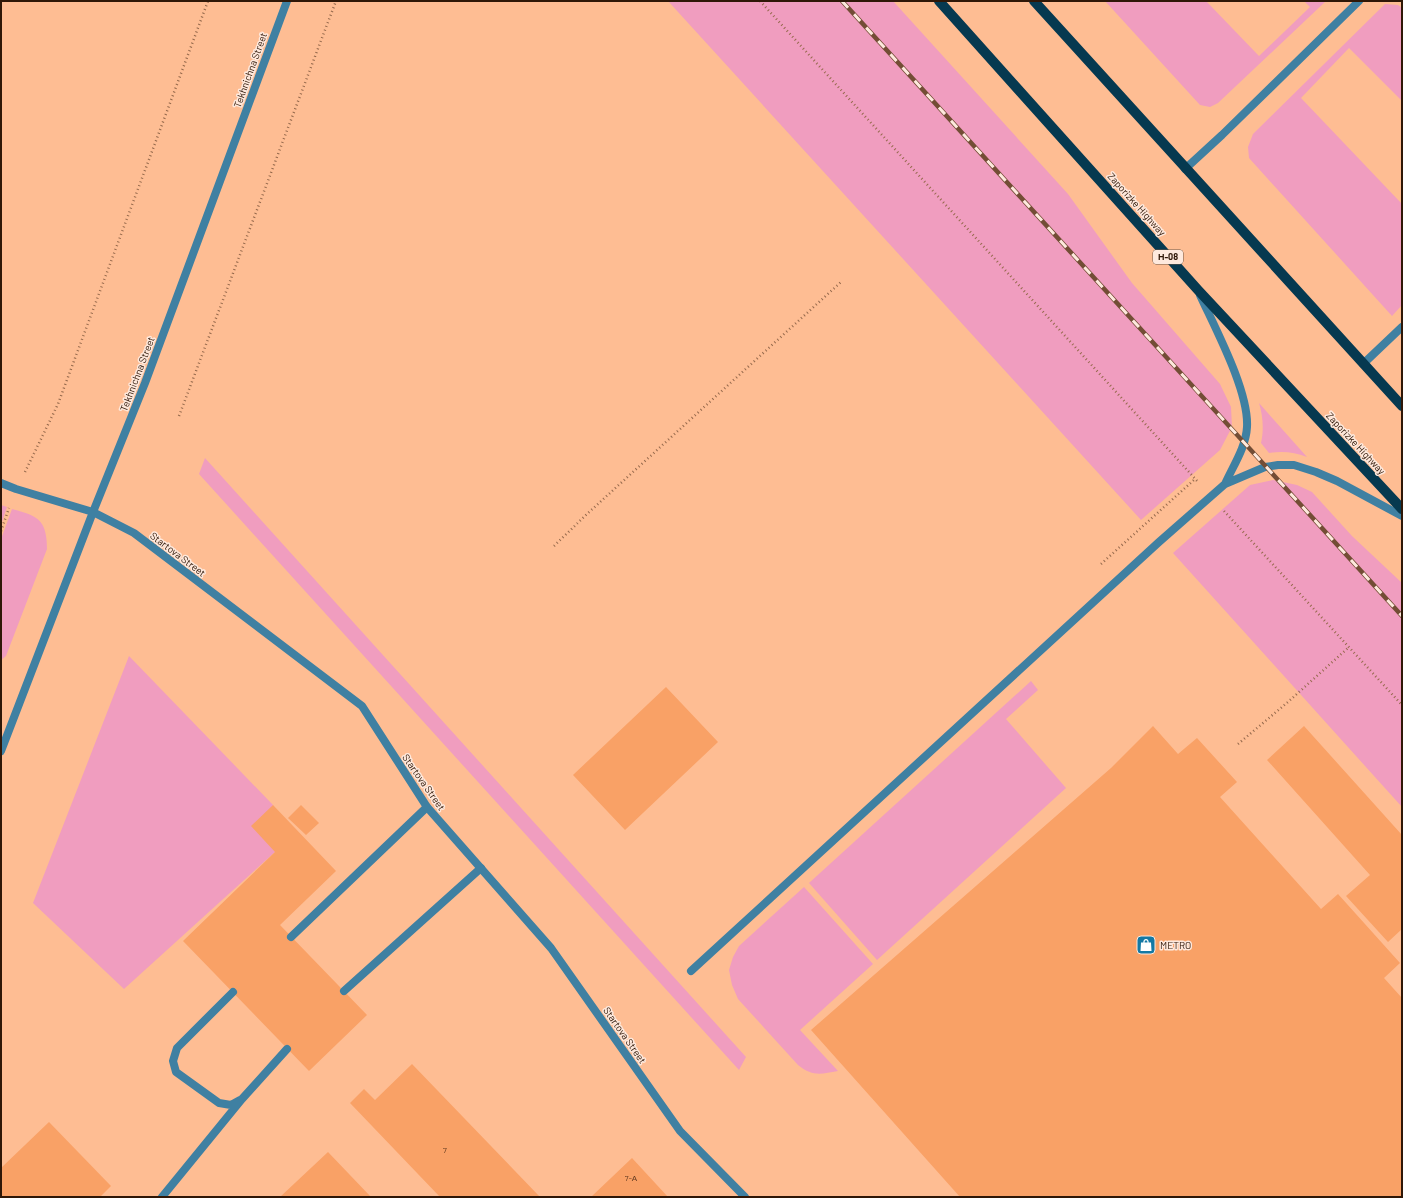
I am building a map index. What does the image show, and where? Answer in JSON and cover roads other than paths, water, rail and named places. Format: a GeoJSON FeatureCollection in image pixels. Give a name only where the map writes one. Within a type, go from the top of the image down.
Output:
{"type":"FeatureCollection","features":[{"type":"Feature","properties":{"kind":"main road","name":"Zaporizke Highway"},"geometry":{"type":"LineString","coordinates":[[939,1],[1198,290],[1402,509]]}},
{"type":"Feature","properties":{"kind":"main road"},"geometry":{"type":"LineString","coordinates":[[1034,1],[1185,169],[1402,406]]}},
{"type":"Feature","properties":{"kind":"street","name":"Tekhnichna Street"},"geometry":{"type":"LineString","coordinates":[[1,752],[93,512],[145,383],[287,1]]}},
{"type":"Feature","properties":{"kind":"street"},"geometry":{"type":"LineString","coordinates":[[1185,169],[1222,135],[1359,1]]}},
{"type":"Feature","properties":{"kind":"street"},"geometry":{"type":"LineString","coordinates":[[1198,290],[1233,368],[1246,408],[1247,427],[1244,442],[1225,484]]}},
{"type":"Feature","properties":{"kind":"street"},"geometry":{"type":"LineString","coordinates":[[1363,364],[1402,327]]}},
{"type":"Feature","properties":{"kind":"street"},"geometry":{"type":"LineString","coordinates":[[691,971],[1210,496],[1225,484],[1265,467],[1294,465],[1337,481],[1402,516]]}},
{"type":"Feature","properties":{"kind":"street","name":"Startova Street"},"geometry":{"type":"LineString","coordinates":[[1,483],[16,489],[93,512],[134,533],[362,706],[427,807],[551,948],[680,1131],[745,1197]]}},
{"type":"Feature","properties":{"kind":"street"},"geometry":{"type":"LineString","coordinates":[[291,937],[427,807]]}},
{"type":"Feature","properties":{"kind":"street"},"geometry":{"type":"LineString","coordinates":[[344,991],[481,868]]}},
{"type":"Feature","properties":{"kind":"street"},"geometry":{"type":"LineString","coordinates":[[233,992],[177,1048],[173,1061],[176,1072],[219,1103],[231,1105],[242,1099]]}},
{"type":"Feature","properties":{"kind":"street"},"geometry":{"type":"LineString","coordinates":[[162,1197],[242,1099],[287,1049]]}},
{"type":"Feature","properties":{"kind":"railway"},"geometry":{"type":"LineString","coordinates":[[842,1],[1402,616]]}},
{"type":"Feature","properties":{"kind":"place","name":"METRO"},"geometry":{"type":"Point","coordinates":[1146,945]}}]}
